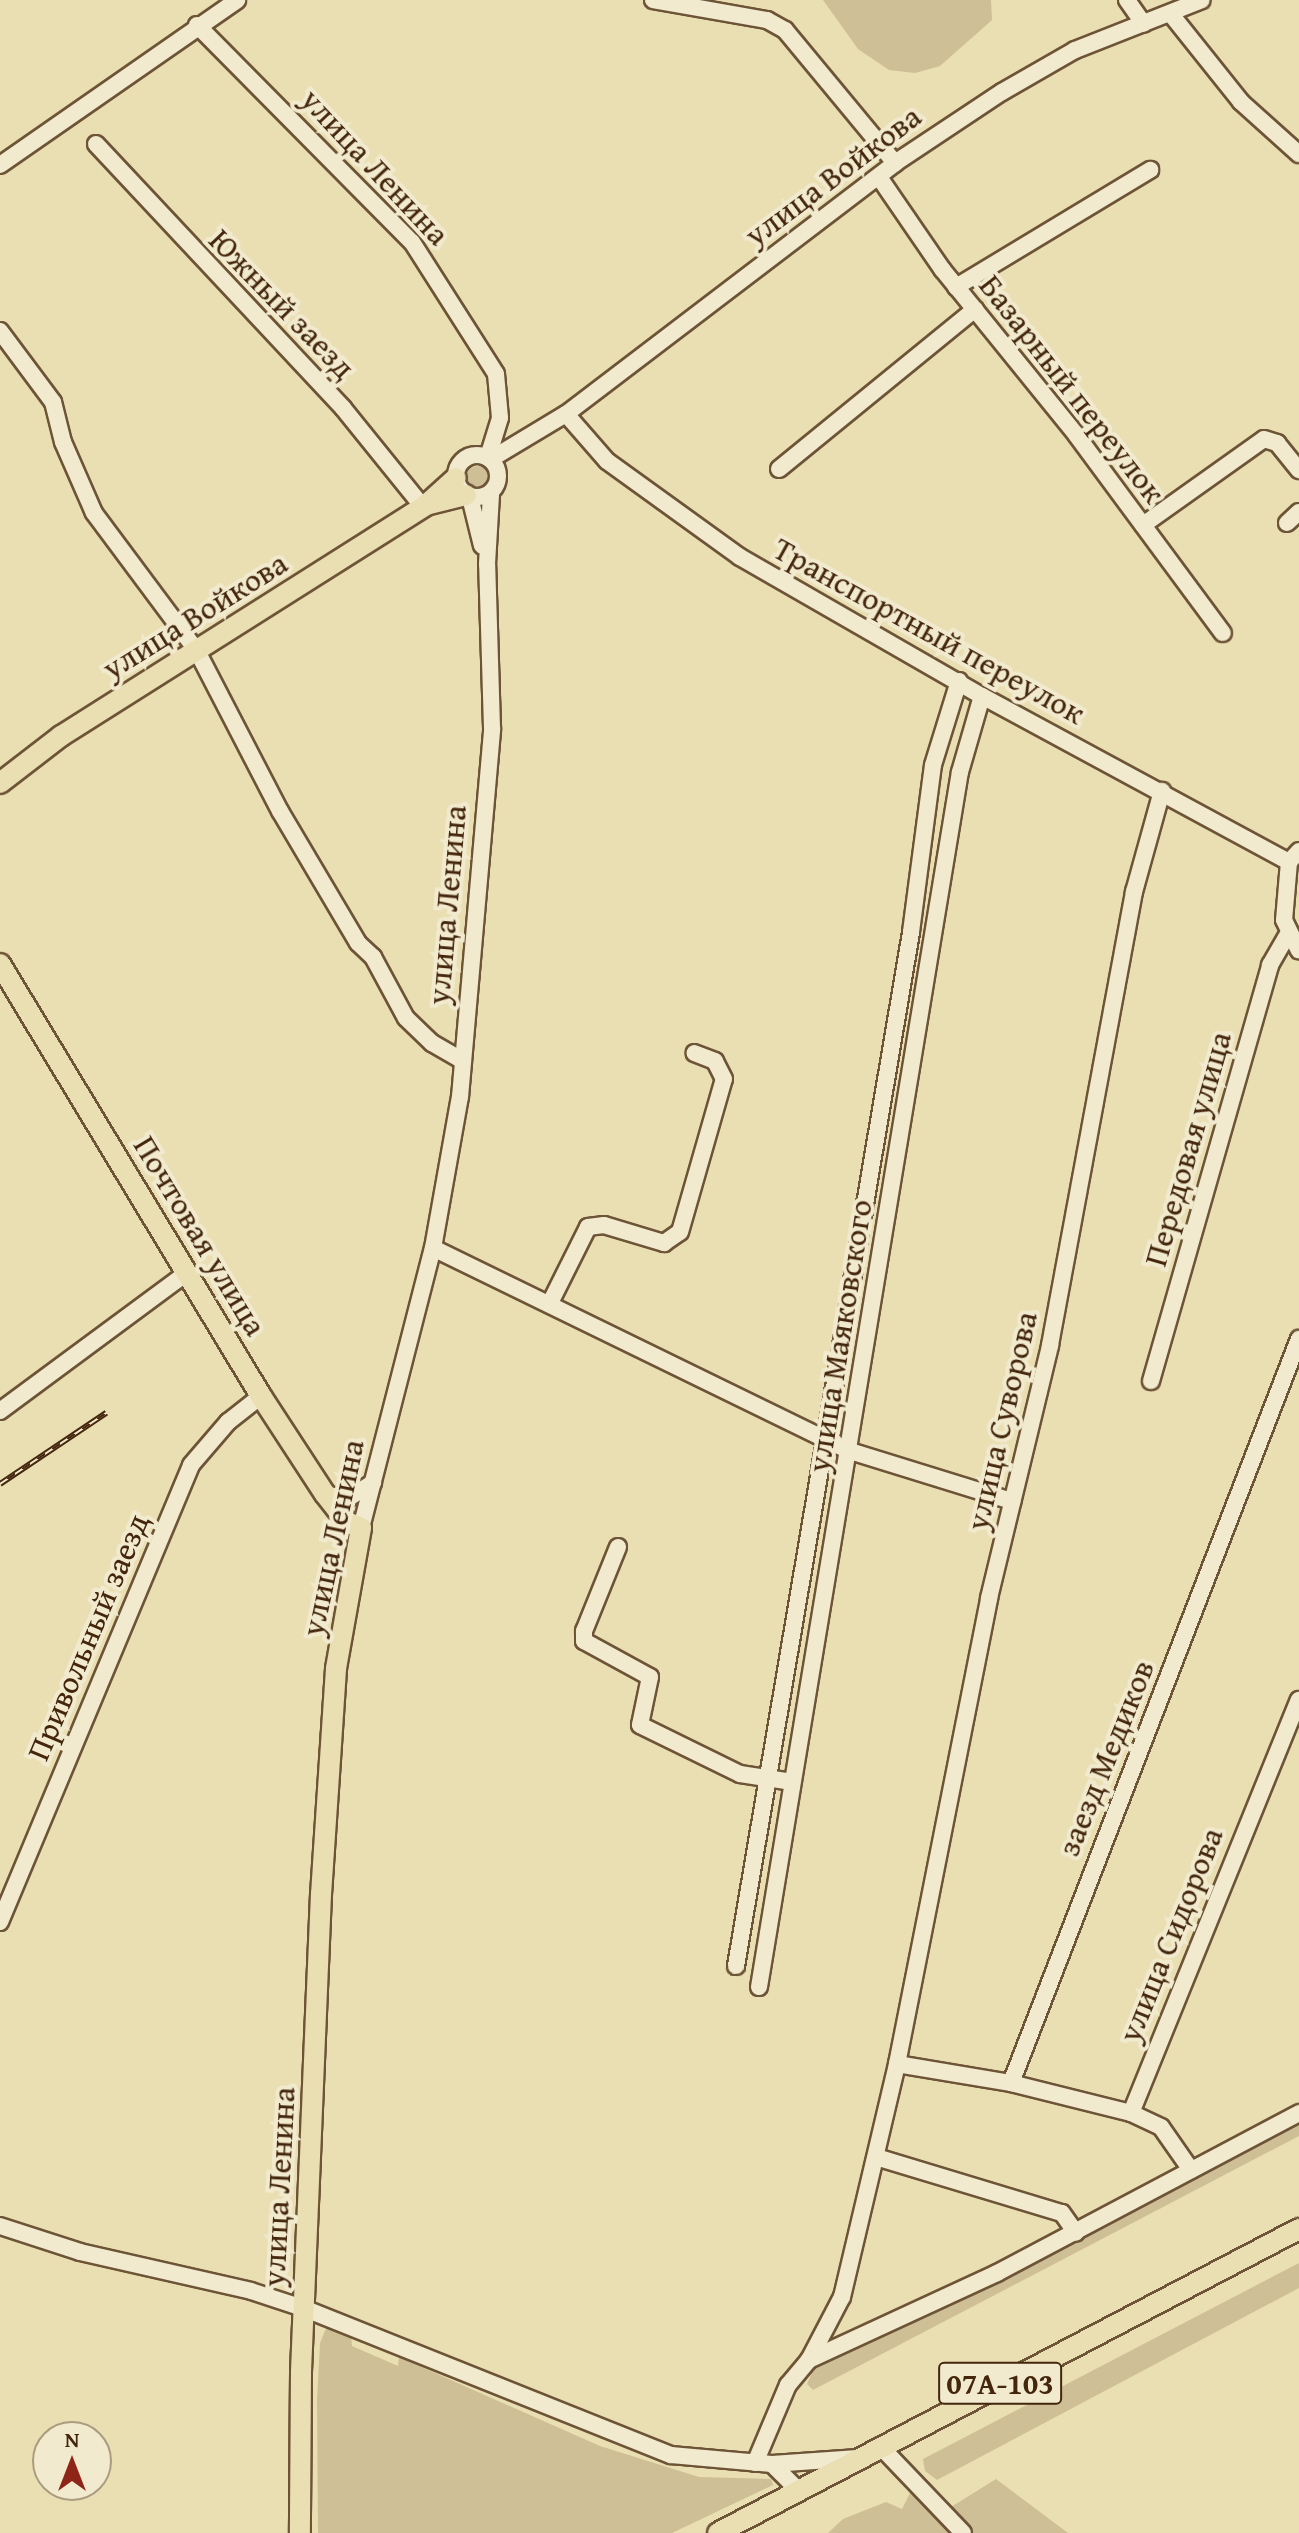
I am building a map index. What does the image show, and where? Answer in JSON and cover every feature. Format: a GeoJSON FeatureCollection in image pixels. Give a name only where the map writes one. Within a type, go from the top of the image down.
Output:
{"type":"FeatureCollection","features":[{"type":"Feature","properties":{"kind":"main road","name":"улица Войкова"},"geometry":{"type":"LineString","coordinates":[[0,783],[61,736],[424,506],[464,490]]}},
{"type":"Feature","properties":{"kind":"main road","name":"Почтовая улица"},"geometry":{"type":"LineString","coordinates":[[0,964],[261,1396],[325,1494],[347,1522],[361,1528]]}},
{"type":"Feature","properties":{"kind":"main road","name":"улица Ленина"},"geometry":{"type":"LineString","coordinates":[[300,2533],[303,2308],[336,1669],[361,1528]]}},
{"type":"Feature","properties":{"kind":"main road","name":"07А-103"},"geometry":{"type":"LineString","coordinates":[[718,2533],[1299,2229]]}},
{"type":"Feature","properties":{"kind":"street"},"geometry":{"type":"LineString","coordinates":[[0,165],[237,0]]}},
{"type":"Feature","properties":{"kind":"street"},"geometry":{"type":"LineString","coordinates":[[653,0],[767,20],[785,30],[895,163]]}},
{"type":"Feature","properties":{"kind":"street"},"geometry":{"type":"LineString","coordinates":[[1127,0],[1144,24]]}},
{"type":"Feature","properties":{"kind":"street","name":"улица Войкова"},"geometry":{"type":"LineString","coordinates":[[492,463],[566,414],[895,163],[1075,50],[1202,0]]}},
{"type":"Feature","properties":{"kind":"street"},"geometry":{"type":"LineString","coordinates":[[1170,13],[1241,102],[1299,154]]}},
{"type":"Feature","properties":{"kind":"street","name":"улица Ленина"},"geometry":{"type":"LineString","coordinates":[[197,25],[412,242],[496,374],[500,418],[492,463],[487,564],[492,728],[463,1061],[433,1248],[361,1528]]}},
{"type":"Feature","properties":{"kind":"street","name":"Южный заезд"},"geometry":{"type":"LineString","coordinates":[[96,144],[343,408],[424,506]]}},
{"type":"Feature","properties":{"kind":"street"},"geometry":{"type":"LineString","coordinates":[[956,287],[1150,170]]}},
{"type":"Feature","properties":{"kind":"street","name":"Базарный переулок"},"geometry":{"type":"LineString","coordinates":[[879,177],[956,287],[1143,525],[1223,633]]}},
{"type":"Feature","properties":{"kind":"street"},"geometry":{"type":"LineString","coordinates":[[779,469],[975,309]]}},
{"type":"Feature","properties":{"kind":"street"},"geometry":{"type":"LineString","coordinates":[[0,331],[53,402],[63,442],[94,513],[197,651],[280,811],[406,1018],[432,1043],[463,1061]]}},
{"type":"Feature","properties":{"kind":"street","name":"Транспортный переулок"},"geometry":{"type":"LineString","coordinates":[[566,414],[607,461],[697,529],[982,696],[1294,857]]}},
{"type":"Feature","properties":{"kind":"street"},"geometry":{"type":"LineString","coordinates":[[1143,525],[1264,439],[1277,443],[1299,470]]}},
{"type":"Feature","properties":{"kind":"street"},"geometry":{"type":"LineString","coordinates":[[491,494],[464,490],[464,460],[492,463]]}},
{"type":"Feature","properties":{"kind":"street","name":"улица Ленина"},"geometry":{"type":"LineString","coordinates":[[464,490],[487,564]]}},
{"type":"Feature","properties":{"kind":"street","name":"улица Маяковского"},"geometry":{"type":"LineString","coordinates":[[736,1966],[765,1779],[911,932],[933,765],[959,681]]}},
{"type":"Feature","properties":{"kind":"street","name":"улица Маяковского"},"geometry":{"type":"LineString","coordinates":[[759,1987],[960,772],[982,696]]}},
{"type":"Feature","properties":{"kind":"street","name":"улица Суворова"},"geometry":{"type":"LineString","coordinates":[[763,2464],[788,2385],[809,2360],[842,2297],[876,2157],[1012,1501],[1050,1345],[1134,892],[1162,791]]}},
{"type":"Feature","properties":{"kind":"street"},"geometry":{"type":"LineString","coordinates":[[1294,857],[1287,935],[1299,951]]}},
{"type":"Feature","properties":{"kind":"street","name":"Передовая улица"},"geometry":{"type":"LineString","coordinates":[[1151,1381],[1270,965],[1287,935]]}},
{"type":"Feature","properties":{"kind":"street"},"geometry":{"type":"LineString","coordinates":[[550,1303],[588,1227],[604,1225],[664,1243],[680,1232],[724,1079],[715,1061],[694,1053]]}},
{"type":"Feature","properties":{"kind":"street"},"geometry":{"type":"LineString","coordinates":[[433,1248],[850,1451],[1012,1501]]}},
{"type":"Feature","properties":{"kind":"street"},"geometry":{"type":"LineString","coordinates":[[0,1411],[188,1272]]}},
{"type":"Feature","properties":{"kind":"street","name":"заезд Медиков"},"geometry":{"type":"LineString","coordinates":[[1011,2083],[1299,1339]]}},
{"type":"Feature","properties":{"kind":"street","name":"Привольный заезд"},"geometry":{"type":"LineString","coordinates":[[0,1922],[191,1465],[228,1422],[261,1396]]}},
{"type":"Feature","properties":{"kind":"street"},"geometry":{"type":"LineString","coordinates":[[325,1494],[347,1499],[373,1483]]}},
{"type":"Feature","properties":{"kind":"street"},"geometry":{"type":"LineString","coordinates":[[618,1547],[584,1631],[584,1641],[650,1677],[640,1725],[707,1760],[765,1779],[792,1782]]}},
{"type":"Feature","properties":{"kind":"street","name":"улица Сидорова"},"geometry":{"type":"LineString","coordinates":[[1131,2113],[1299,1700]]}},
{"type":"Feature","properties":{"kind":"street"},"geometry":{"type":"LineString","coordinates":[[897,2064],[1011,2083],[1131,2113],[1161,2127],[1191,2170]]}},
{"type":"Feature","properties":{"kind":"street"},"geometry":{"type":"LineString","coordinates":[[809,2360],[1076,2233],[1299,2113]]}},
{"type":"Feature","properties":{"kind":"street"},"geometry":{"type":"LineString","coordinates":[[876,2157],[1062,2213],[1076,2233]]}},
{"type":"Feature","properties":{"kind":"street"},"geometry":{"type":"LineString","coordinates":[[0,2226],[65,2249],[251,2291],[303,2308],[647,2447],[701,2461],[763,2464],[858,2458]]}},
{"type":"Feature","properties":{"kind":"street"},"geometry":{"type":"LineString","coordinates":[[880,2446],[963,2533]]}},
{"type":"Feature","properties":{"kind":"street"},"geometry":{"type":"LineString","coordinates":[[763,2464],[798,2490]]}},
{"type":"Feature","properties":{"kind":"shaded area"},"geometry":{"type":"Polygon","coordinates":[[[823,0],[991,0],[992,20],[940,66],[915,73],[889,70],[858,49],[823,0]]]}},
{"type":"Feature","properties":{"kind":"shaded area"},"geometry":{"type":"Polygon","coordinates":[[[478,466],[487,469],[490,478],[487,487],[478,490],[469,487],[466,478],[469,469],[478,466]]]}},
{"type":"Feature","properties":{"kind":"shaded area"},"geometry":{"type":"Polygon","coordinates":[[[1299,2117],[1299,2136],[813,2390],[807,2384],[816,2364],[1299,2117]]]}},
{"type":"Feature","properties":{"kind":"shaded area"},"geometry":{"type":"Polygon","coordinates":[[[1299,2263],[1299,2288],[937,2480],[925,2471],[923,2459],[1299,2263]]]}},
{"type":"Feature","properties":{"kind":"shaded area"},"geometry":{"type":"Polygon","coordinates":[[[327,2326],[351,2335],[352,2346],[398,2366],[399,2357],[600,2446],[699,2477],[771,2479],[773,2485],[672,2533],[318,2533],[317,2401],[320,2343],[327,2326]]]}},
{"type":"Feature","properties":{"kind":"shaded area"},"geometry":{"type":"Polygon","coordinates":[[[996,2479],[1068,2533],[828,2533],[843,2519],[886,2502],[902,2509],[910,2493],[935,2517],[996,2479]]]}},
{"type":"Feature","properties":{"kind":"railway"},"geometry":{"type":"LineString","coordinates":[[0,1484],[106,1413]]}}]}
